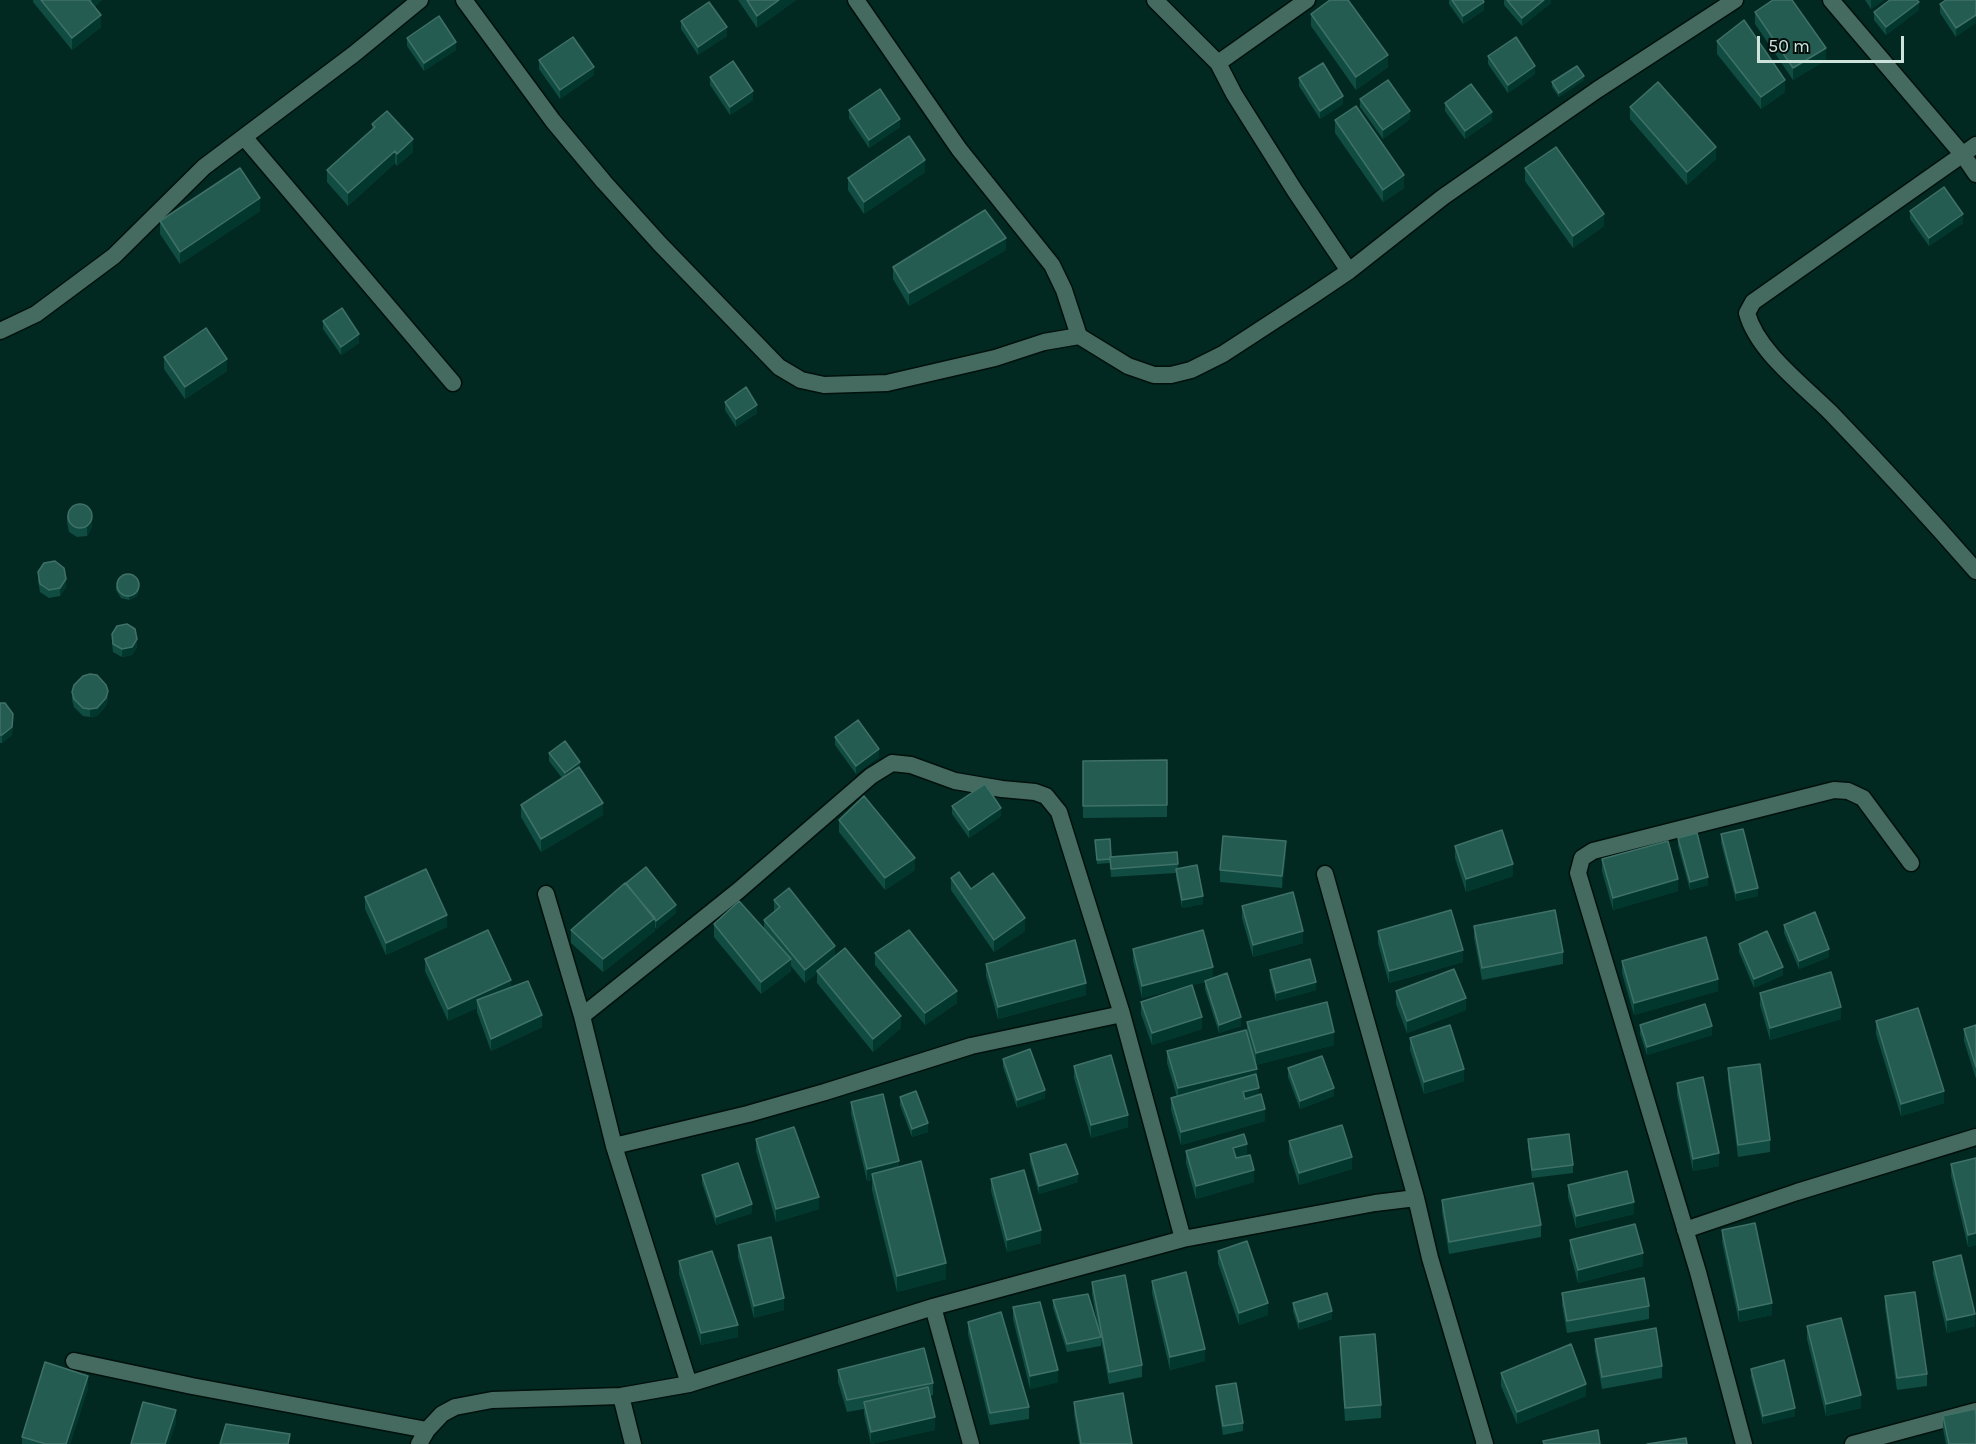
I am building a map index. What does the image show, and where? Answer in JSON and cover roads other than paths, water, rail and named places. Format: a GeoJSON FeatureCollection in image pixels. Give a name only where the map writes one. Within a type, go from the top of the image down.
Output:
{"type":"FeatureCollection","features":[{"type":"Feature","properties":{"kind":"street"},"geometry":{"type":"LineString","coordinates":[[0,331],[36,314],[114,256],[204,167],[354,54],[420,0]]}},
{"type":"Feature","properties":{"kind":"street"},"geometry":{"type":"LineString","coordinates":[[464,0],[554,121],[604,182],[660,244],[779,367],[801,381],[824,385],[887,383],[995,358],[1044,342],[1079,336]]}},
{"type":"Feature","properties":{"kind":"street"},"geometry":{"type":"LineString","coordinates":[[856,0],[959,149],[1052,265],[1064,290],[1079,336],[1128,366],[1154,375],[1171,375],[1191,370],[1223,354],[1349,271],[1453,190],[1597,90],[1736,0]]}},
{"type":"Feature","properties":{"kind":"street"},"geometry":{"type":"LineString","coordinates":[[1155,0],[1218,63],[1240,104],[1349,271]]}},
{"type":"Feature","properties":{"kind":"street"},"geometry":{"type":"LineString","coordinates":[[1218,63],[1307,0]]}},
{"type":"Feature","properties":{"kind":"street"},"geometry":{"type":"LineString","coordinates":[[1832,0],[1970,150],[1976,174]]}},
{"type":"Feature","properties":{"kind":"street"},"geometry":{"type":"LineString","coordinates":[[244,137],[453,383]]}},
{"type":"Feature","properties":{"kind":"street"},"geometry":{"type":"LineString","coordinates":[[1970,150],[1753,302],[1747,313],[1751,326],[1765,348],[1925,513],[1976,571]]}},
{"type":"Feature","properties":{"kind":"street"},"geometry":{"type":"LineString","coordinates":[[582,1016],[738,891],[872,776],[892,763],[911,765],[955,781],[1035,792],[1046,796],[1059,812],[1122,1014],[1183,1239]]}},
{"type":"Feature","properties":{"kind":"street"},"geometry":{"type":"LineString","coordinates":[[1744,1444],[1698,1272],[1578,873],[1582,858],[1593,851],[1834,790],[1848,790],[1863,798],[1911,863]]}},
{"type":"Feature","properties":{"kind":"street"},"geometry":{"type":"LineString","coordinates":[[1325,874],[1416,1198],[1430,1258],[1485,1444]]}},
{"type":"Feature","properties":{"kind":"street"},"geometry":{"type":"LineString","coordinates":[[546,894],[582,1016],[614,1146],[689,1384]]}},
{"type":"Feature","properties":{"kind":"street"},"geometry":{"type":"LineString","coordinates":[[614,1146],[748,1114],[971,1046],[1122,1014]]}},
{"type":"Feature","properties":{"kind":"street"},"geometry":{"type":"LineString","coordinates":[[1685,1230],[1797,1192],[1976,1137]]}},
{"type":"Feature","properties":{"kind":"street"},"geometry":{"type":"LineString","coordinates":[[74,1362],[423,1437],[442,1414],[454,1407],[492,1400],[621,1396],[689,1384],[933,1307],[1183,1239],[1375,1203],[1416,1198]]}},
{"type":"Feature","properties":{"kind":"street"},"geometry":{"type":"LineString","coordinates":[[933,1307],[971,1444]]}},
{"type":"Feature","properties":{"kind":"street"},"geometry":{"type":"LineString","coordinates":[[621,1396],[633,1444]]}},
{"type":"Feature","properties":{"kind":"street"},"geometry":{"type":"LineString","coordinates":[[1853,1444],[1976,1411]]}}]}
